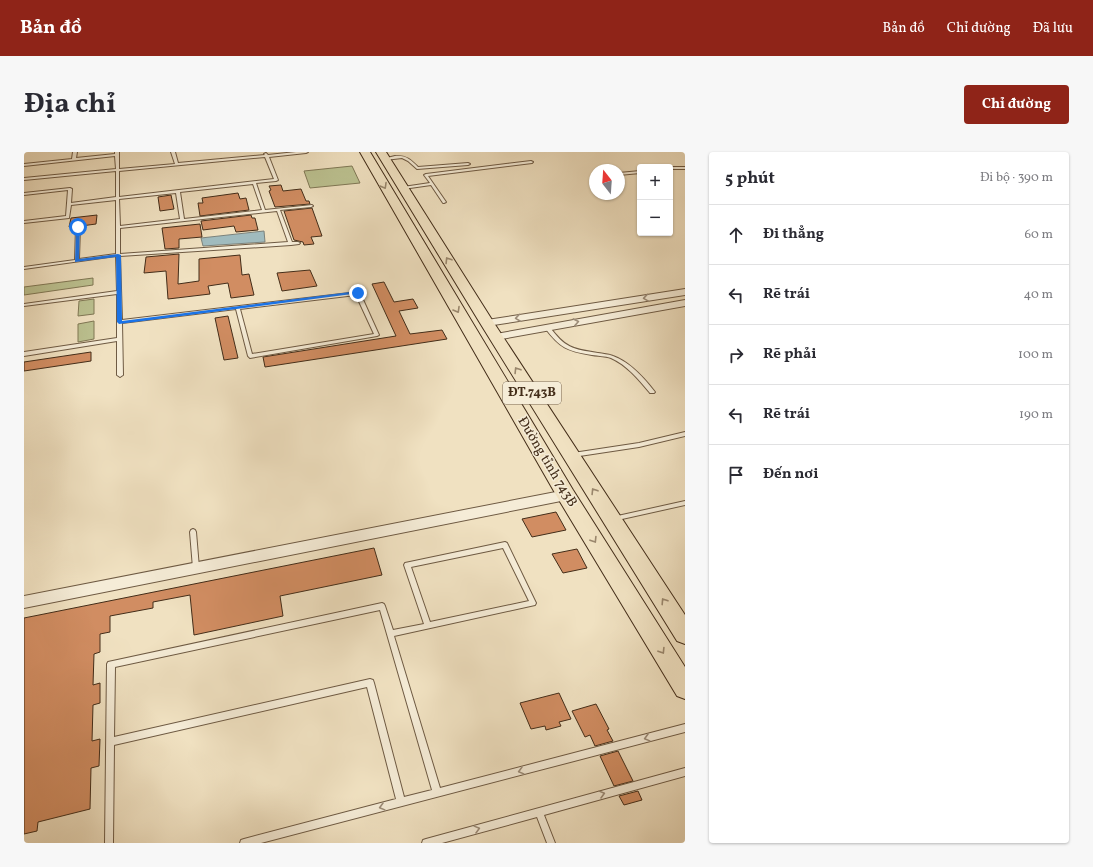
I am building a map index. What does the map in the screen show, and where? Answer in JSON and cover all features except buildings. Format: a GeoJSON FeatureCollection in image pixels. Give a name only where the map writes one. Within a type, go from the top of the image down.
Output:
{"type":"FeatureCollection","features":[{"type":"Feature","properties":{"kind":"main road","name":"Đường tỉnh 743B"},"geometry":{"type":"LineString","coordinates":[[365,152],[566,495],[685,688]]}},
{"type":"Feature","properties":{"kind":"main road","name":"Đường tỉnh 743B"},"geometry":{"type":"LineString","coordinates":[[383,155],[496,337],[685,634]]}},
{"type":"Feature","properties":{"kind":"street"},"geometry":{"type":"LineString","coordinates":[[487,322],[685,292]]}},
{"type":"Feature","properties":{"kind":"street"},"geometry":{"type":"LineString","coordinates":[[496,337],[685,304]]}},
{"type":"Feature","properties":{"kind":"street"},"geometry":{"type":"LineString","coordinates":[[24,602],[566,495]]}},
{"type":"Feature","properties":{"kind":"lane"},"geometry":{"type":"LineString","coordinates":[[74,160],[75,152]]}},
{"type":"Feature","properties":{"kind":"lane"},"geometry":{"type":"LineString","coordinates":[[173,152],[177,164]]}},
{"type":"Feature","properties":{"kind":"lane"},"geometry":{"type":"LineString","coordinates":[[244,152],[245,158]]}},
{"type":"Feature","properties":{"kind":"lane"},"geometry":{"type":"LineString","coordinates":[[24,179],[245,158],[266,154],[306,152]]}},
{"type":"Feature","properties":{"kind":"lane"},"geometry":{"type":"LineString","coordinates":[[24,166],[117,154],[120,375]]}},
{"type":"Feature","properties":{"kind":"lane"},"geometry":{"type":"LineString","coordinates":[[69,204],[276,180],[266,154]]}},
{"type":"Feature","properties":{"kind":"lane"},"geometry":{"type":"LineString","coordinates":[[383,155],[403,154],[416,168],[468,164]]}},
{"type":"Feature","properties":{"kind":"lane"},"geometry":{"type":"LineString","coordinates":[[444,202],[426,175],[531,162]]}},
{"type":"Feature","properties":{"kind":"lane"},"geometry":{"type":"LineString","coordinates":[[68,167],[69,175]]}},
{"type":"Feature","properties":{"kind":"lane"},"geometry":{"type":"LineString","coordinates":[[673,168],[685,168]]}},
{"type":"Feature","properties":{"kind":"lane"},"geometry":{"type":"LineString","coordinates":[[625,173],[637,172]]}},
{"type":"Feature","properties":{"kind":"lane"},"geometry":{"type":"LineString","coordinates":[[254,183],[264,211]]}},
{"type":"Feature","properties":{"kind":"lane"},"geometry":{"type":"LineString","coordinates":[[403,188],[432,184]]}},
{"type":"Feature","properties":{"kind":"lane"},"geometry":{"type":"LineString","coordinates":[[24,194],[70,189],[68,217],[24,222]]}},
{"type":"Feature","properties":{"kind":"lane"},"geometry":{"type":"LineString","coordinates":[[178,192],[182,220]]}},
{"type":"Feature","properties":{"kind":"lane"},"geometry":{"type":"LineString","coordinates":[[118,228],[312,206]]}},
{"type":"Feature","properties":{"kind":"lane"},"geometry":{"type":"LineString","coordinates":[[278,209],[291,244]]}},
{"type":"Feature","properties":{"kind":"lane"},"geometry":{"type":"LineString","coordinates":[[77,261],[78,227]]}},
{"type":"Feature","properties":{"kind":"lane"},"geometry":{"type":"LineString","coordinates":[[24,268],[118,255],[298,244]]}},
{"type":"Feature","properties":{"kind":"lane"},"geometry":{"type":"LineString","coordinates":[[24,305],[119,292]]}},
{"type":"Feature","properties":{"kind":"lane"},"geometry":{"type":"LineString","coordinates":[[119,322],[358,293],[377,335],[250,356],[238,308]]}},
{"type":"Feature","properties":{"kind":"lane"},"geometry":{"type":"LineString","coordinates":[[547,327],[564,348],[610,357],[633,371],[652,392]]}},
{"type":"Feature","properties":{"kind":"lane"},"geometry":{"type":"LineString","coordinates":[[24,354],[119,339]]}},
{"type":"Feature","properties":{"kind":"lane"},"geometry":{"type":"LineString","coordinates":[[571,455],[638,445],[685,434]]}},
{"type":"Feature","properties":{"kind":"lane"},"geometry":{"type":"LineString","coordinates":[[611,519],[685,503]]}},
{"type":"Feature","properties":{"kind":"lane"},"geometry":{"type":"LineString","coordinates":[[193,532],[196,568]]}},
{"type":"Feature","properties":{"kind":"lane"},"geometry":{"type":"LineString","coordinates":[[390,634],[428,626],[533,603],[506,545],[407,565],[428,626]]}},
{"type":"Feature","properties":{"kind":"lane"},"geometry":{"type":"LineString","coordinates":[[110,843],[111,664],[382,606],[437,793]]}},
{"type":"Feature","properties":{"kind":"lane"},"geometry":{"type":"LineString","coordinates":[[111,742],[370,683],[401,802]]}},
{"type":"Feature","properties":{"kind":"lane"},"geometry":{"type":"LineString","coordinates":[[244,843],[685,728]]}},
{"type":"Feature","properties":{"kind":"lane"},"geometry":{"type":"LineString","coordinates":[[426,843],[685,772]]}},
{"type":"Feature","properties":{"kind":"lane"},"geometry":{"type":"LineString","coordinates":[[539,812],[551,843]]}},
{"type":"Feature","properties":{"kind":"green space"},"geometry":{"type":"Polygon","coordinates":[[[352,166],[360,183],[310,188],[304,171],[352,166]]]}},
{"type":"Feature","properties":{"kind":"green space"},"geometry":{"type":"Polygon","coordinates":[[[93,278],[93,285],[24,295],[24,287],[93,278]]]}},
{"type":"Feature","properties":{"kind":"green space"},"geometry":{"type":"Polygon","coordinates":[[[94,299],[94,314],[78,316],[79,301],[94,299]]]}},
{"type":"Feature","properties":{"kind":"green space"},"geometry":{"type":"Polygon","coordinates":[[[94,321],[94,339],[78,342],[78,324],[94,321]]]}},
{"type":"Feature","properties":{"kind":"water"},"geometry":{"type":"Polygon","coordinates":[[[264,231],[265,242],[203,246],[201,238],[264,231]]]}},
{"type":"Feature","properties":{"kind":"route"},"geometry":{"type":"LineString","coordinates":[[78,227],[77,261],[118,255],[119,322],[358,293]]}}]}
